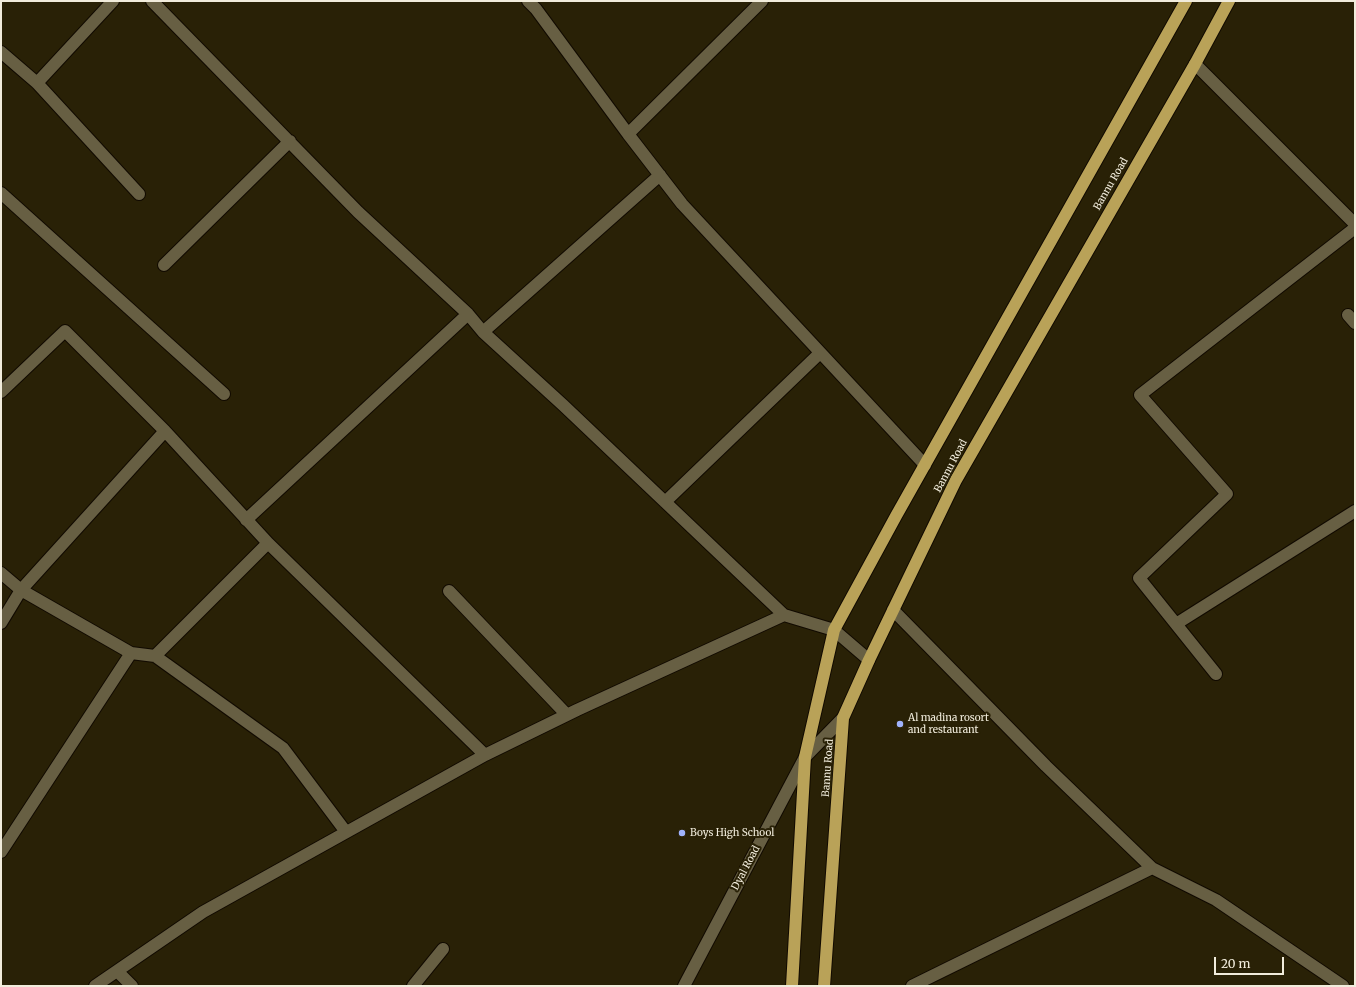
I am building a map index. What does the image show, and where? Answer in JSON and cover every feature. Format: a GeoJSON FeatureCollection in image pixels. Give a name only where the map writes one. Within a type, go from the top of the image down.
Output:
{"type":"FeatureCollection","features":[{"type":"Feature","properties":{"kind":"highway","name":"Bannu Road"},"geometry":{"type":"LineString","coordinates":[[792,986],[805,756],[834,630],[1186,1]]}},
{"type":"Feature","properties":{"kind":"highway","name":"Bannu Road"},"geometry":{"type":"LineString","coordinates":[[824,986],[843,718],[869,660],[956,480],[1195,64],[1229,1]]}},
{"type":"Feature","properties":{"kind":"street"},"geometry":{"type":"LineString","coordinates":[[37,83],[113,1]]}},
{"type":"Feature","properties":{"kind":"street"},"geometry":{"type":"LineString","coordinates":[[152,1],[358,212],[468,314],[483,332],[563,405],[784,615],[834,630],[869,660]]}},
{"type":"Feature","properties":{"kind":"street"},"geometry":{"type":"LineString","coordinates":[[628,134],[762,1]]}},
{"type":"Feature","properties":{"kind":"street"},"geometry":{"type":"LineString","coordinates":[[536,4],[628,134],[682,204],[925,465]]}},
{"type":"Feature","properties":{"kind":"street"},"geometry":{"type":"LineString","coordinates":[[1,52],[37,83],[140,194]]}},
{"type":"Feature","properties":{"kind":"street"},"geometry":{"type":"LineString","coordinates":[[1195,64],[1355,224]]}},
{"type":"Feature","properties":{"kind":"street"},"geometry":{"type":"LineString","coordinates":[[164,265],[290,142]]}},
{"type":"Feature","properties":{"kind":"street"},"geometry":{"type":"LineString","coordinates":[[483,332],[660,175]]}},
{"type":"Feature","properties":{"kind":"street"},"geometry":{"type":"LineString","coordinates":[[1,193],[224,394]]}},
{"type":"Feature","properties":{"kind":"street"},"geometry":{"type":"LineString","coordinates":[[1216,674],[1139,578],[1227,494],[1140,395],[1355,228]]}},
{"type":"Feature","properties":{"kind":"street"},"geometry":{"type":"LineString","coordinates":[[246,520],[468,314]]}},
{"type":"Feature","properties":{"kind":"street"},"geometry":{"type":"LineString","coordinates":[[1,392],[65,331],[165,431],[268,543],[485,755]]}},
{"type":"Feature","properties":{"kind":"street"},"geometry":{"type":"LineString","coordinates":[[665,502],[820,353]]}},
{"type":"Feature","properties":{"kind":"street"},"geometry":{"type":"LineString","coordinates":[[1,623],[21,590],[165,431]]}},
{"type":"Feature","properties":{"kind":"street"},"geometry":{"type":"LineString","coordinates":[[1176,624],[1355,511]]}},
{"type":"Feature","properties":{"kind":"street"},"geometry":{"type":"LineString","coordinates":[[155,656],[268,543]]}},
{"type":"Feature","properties":{"kind":"street"},"geometry":{"type":"LineString","coordinates":[[1,572],[21,590],[131,653],[155,656],[283,748],[346,832]]}},
{"type":"Feature","properties":{"kind":"street"},"geometry":{"type":"LineString","coordinates":[[449,591],[567,715]]}},
{"type":"Feature","properties":{"kind":"street"},"geometry":{"type":"LineString","coordinates":[[893,610],[1046,766],[1152,868],[1216,900],[1343,986]]}},
{"type":"Feature","properties":{"kind":"street"},"geometry":{"type":"LineString","coordinates":[[95,986],[202,912],[485,755],[567,715],[784,615]]}},
{"type":"Feature","properties":{"kind":"street"},"geometry":{"type":"LineString","coordinates":[[1,852],[131,653]]}},
{"type":"Feature","properties":{"kind":"street","name":"Dyal Road"},"geometry":{"type":"LineString","coordinates":[[684,986],[805,756],[843,718]]}},
{"type":"Feature","properties":{"kind":"street"},"geometry":{"type":"LineString","coordinates":[[912,986],[1152,868]]}},
{"type":"Feature","properties":{"kind":"street"},"geometry":{"type":"LineString","coordinates":[[413,986],[443,949]]}},
{"type":"Feature","properties":{"kind":"street"},"geometry":{"type":"LineString","coordinates":[[117,971],[132,986]]}},
{"type":"Feature","properties":{"kind":"place","name":"Al madina rosort and restaurant"},"geometry":{"type":"Point","coordinates":[900,724]}},
{"type":"Feature","properties":{"kind":"place","name":"Boys High School"},"geometry":{"type":"Point","coordinates":[682,833]}}]}
